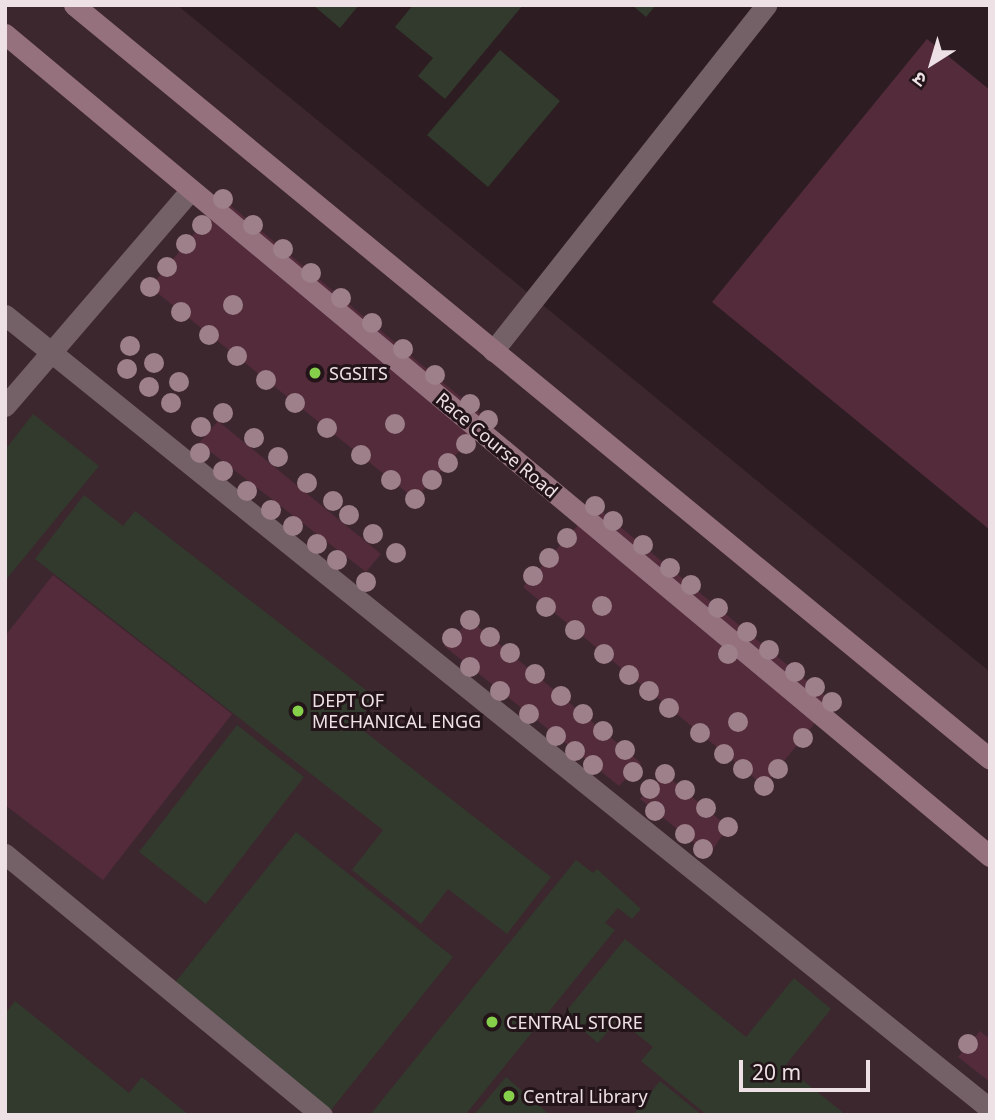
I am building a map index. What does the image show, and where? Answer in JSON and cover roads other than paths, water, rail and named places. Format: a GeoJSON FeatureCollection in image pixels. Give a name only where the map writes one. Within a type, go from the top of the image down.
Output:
{"type":"FeatureCollection","features":[{"type":"Feature","properties":{"kind":"street"},"geometry":{"type":"LineString","coordinates":[[74,5],[990,758]]}},
{"type":"Feature","properties":{"kind":"street"},"geometry":{"type":"LineString","coordinates":[[493,351],[766,5]]}},
{"type":"Feature","properties":{"kind":"street","name":"Race Course Road"},"geometry":{"type":"LineString","coordinates":[[5,34],[990,856]]}},
{"type":"Feature","properties":{"kind":"street"},"geometry":{"type":"LineString","coordinates":[[5,406],[190,191]]}},
{"type":"Feature","properties":{"kind":"street"},"geometry":{"type":"LineString","coordinates":[[5,315],[990,1109]]}},
{"type":"Feature","properties":{"kind":"street"},"geometry":{"type":"LineString","coordinates":[[5,854],[322,1115]]}},
{"type":"Feature","properties":{"kind":"place","name":"SGSITS"},"geometry":{"type":"Point","coordinates":[315,373]}},
{"type":"Feature","properties":{"kind":"place","name":"DEPT OF MECHANICAL ENGG"},"geometry":{"type":"Point","coordinates":[298,711]}},
{"type":"Feature","properties":{"kind":"place","name":"CENTRAL STORE"},"geometry":{"type":"Point","coordinates":[492,1022]}},
{"type":"Feature","properties":{"kind":"place","name":"Central Library"},"geometry":{"type":"Point","coordinates":[509,1096]}}]}
